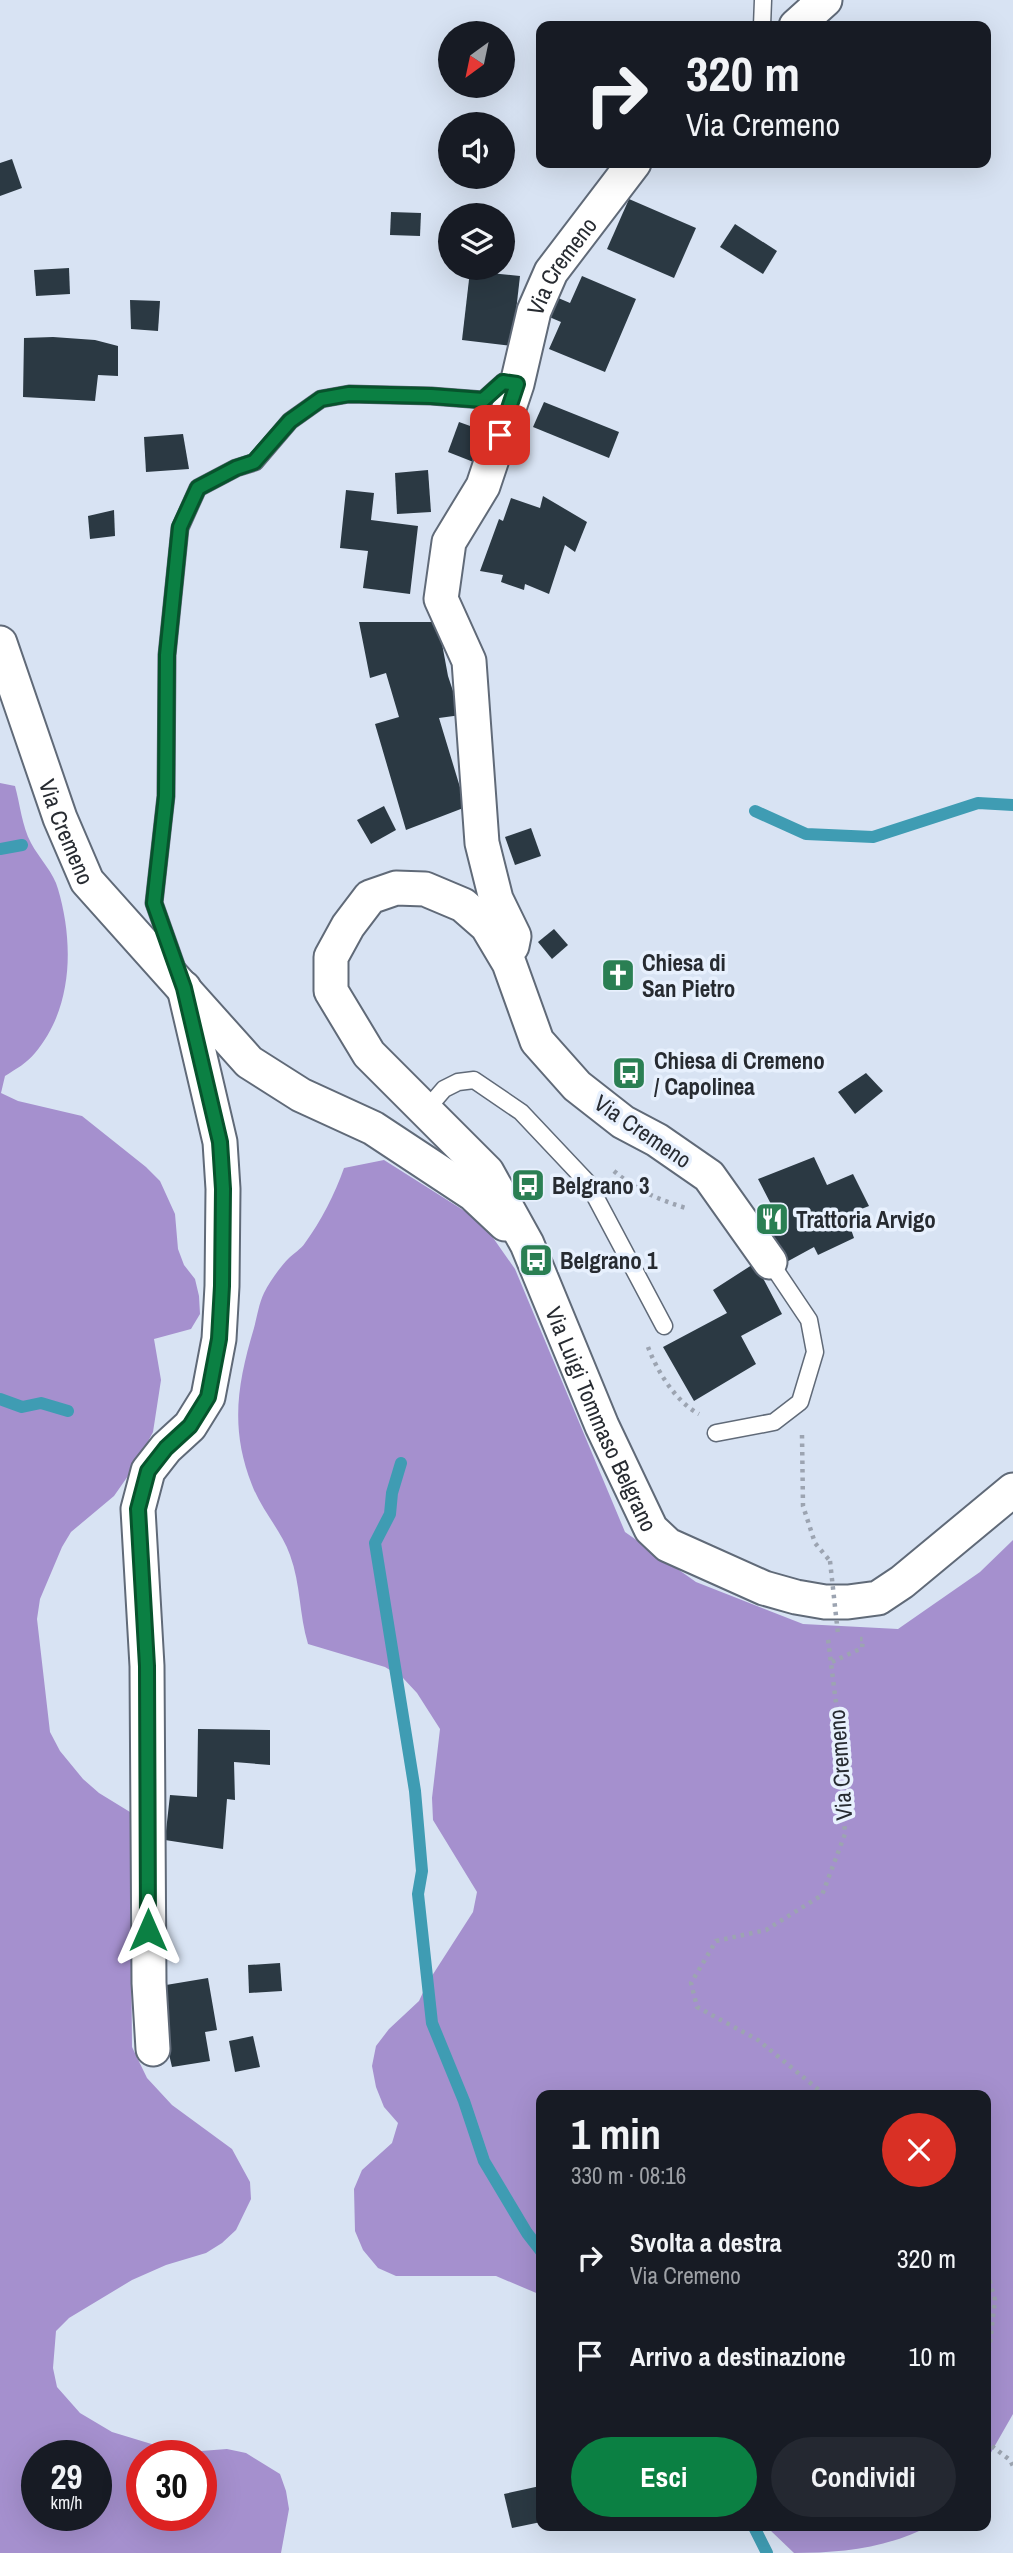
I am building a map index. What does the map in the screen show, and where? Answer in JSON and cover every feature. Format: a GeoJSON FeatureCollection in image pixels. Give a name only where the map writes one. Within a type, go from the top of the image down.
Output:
{"type":"FeatureCollection","features":[{"type":"Feature","properties":{"kind":"street"},"geometry":{"type":"LineString","coordinates":[[802,21],[825,0]]}},
{"type":"Feature","properties":{"kind":"street","name":"Via Cremeno"},"geometry":{"type":"LineString","coordinates":[[630,168],[551,272],[534,311],[517,384],[483,486],[449,542],[441,599],[469,661],[482,843],[496,899],[514,936],[509,963],[537,1041],[577,1086],[623,1122],[657,1140],[709,1176],[770,1262]]}},
{"type":"Feature","properties":{"kind":"street","name":"Via Cremeno"},"geometry":{"type":"LineString","coordinates":[[0,643],[60,818],[87,881],[249,1062],[301,1095],[373,1128],[473,1194],[527,1244]]}},
{"type":"Feature","properties":{"kind":"street","name":"Via Luigi Tommaso Belgrano"},"geometry":{"type":"LineString","coordinates":[[509,963],[487,926],[463,905],[425,889],[396,888],[370,897],[348,926],[331,957],[331,991],[369,1054],[487,1172],[527,1244],[602,1426],[651,1529],[668,1545],[764,1588],[825,1602],[878,1598],[902,1582],[1013,1490]]}},
{"type":"Feature","properties":{"kind":"street","name":"Via Cremeno"},"geometry":{"type":"LineString","coordinates":[[153,2049],[149,1983],[147,1666],[138,1509],[148,1471],[166,1448],[190,1426],[208,1397],[219,1339],[222,1286],[223,1189],[220,1142],[184,988]]}},
{"type":"Feature","properties":{"kind":"lane"},"geometry":{"type":"LineString","coordinates":[[762,21],[763,0]]}},
{"type":"Feature","properties":{"kind":"lane","name":"Via Cremeno"},"geometry":{"type":"LineString","coordinates":[[184,988],[154,903],[166,796],[167,655],[180,527],[198,488],[236,468],[254,462],[290,421],[321,399],[349,394],[483,400],[503,382],[517,384]]}},
{"type":"Feature","properties":{"kind":"lane"},"geometry":{"type":"LineString","coordinates":[[425,1111],[444,1089],[458,1082],[474,1080],[521,1112],[588,1183],[664,1326]]}},
{"type":"Feature","properties":{"kind":"lane","name":"Via Cremeno"},"geometry":{"type":"LineString","coordinates":[[770,1262],[808,1320],[815,1352],[800,1402]]}},
{"type":"Feature","properties":{"kind":"lane"},"geometry":{"type":"LineString","coordinates":[[723,1432],[774,1422],[800,1402]]}},
{"type":"Feature","properties":{"kind":"path"},"geometry":{"type":"LineString","coordinates":[[613,1170],[630,1184],[657,1199],[688,1209]]}},
{"type":"Feature","properties":{"kind":"path"},"geometry":{"type":"LineString","coordinates":[[654,1308],[643,1334],[653,1362],[687,1408],[723,1432]]}},
{"type":"Feature","properties":{"kind":"path"},"geometry":{"type":"LineString","coordinates":[[800,1402],[803,1506],[815,1543],[830,1561],[838,1634]]}},
{"type":"Feature","properties":{"kind":"path","name":"Via Cremeno"},"geometry":{"type":"LineString","coordinates":[[819,2090],[758,2040],[697,2007],[691,1983],[716,1941],[766,1930],[822,1895],[845,1834],[832,1662],[862,1648],[863,1639]]}},
{"type":"Feature","properties":{"kind":"path"},"geometry":{"type":"LineString","coordinates":[[991,2286],[995,2300],[991,2334]]}},
{"type":"Feature","properties":{"kind":"path"},"geometry":{"type":"LineString","coordinates":[[991,2446],[1010,2460],[1013,2466]]}},
{"type":"Feature","properties":{"kind":"shaded area"},"geometry":{"type":"Polygon","coordinates":[[[0,783],[15,786],[28,836],[56,883],[63,910],[68,953],[63,996],[48,1035],[25,1063],[5,1076],[1,1093],[18,1101],[82,1116],[160,1181],[175,1214],[178,1249],[184,1265],[195,1279],[200,1314],[191,1329],[154,1339],[161,1380],[153,1432],[135,1466],[114,1496],[71,1532],[40,1599],[37,1619],[50,1732],[60,1751],[83,1779],[99,1793],[130,1812],[132,2047],[147,2078],[172,2105],[232,2149],[250,2182],[251,2199],[236,2230],[222,2243],[206,2253],[166,2265],[132,2280],[69,2318],[56,2331],[53,2368],[57,2387],[80,2413],[112,2432],[138,2440],[126,2440],[126,2531],[217,2531],[217,2450],[227,2449],[246,2453],[280,2474],[289,2509],[281,2553],[0,2553],[0,783]]]}},
{"type":"Feature","properties":{"kind":"shaded area"},"geometry":{"type":"Polygon","coordinates":[[[384,1160],[482,1222],[515,1269],[625,1532],[696,1582],[803,1624],[898,1629],[980,1572],[1013,1540],[1013,2414],[991,2452],[991,2090],[536,2090],[536,2293],[496,2276],[396,2276],[378,2268],[363,2250],[355,2231],[354,2189],[362,2170],[392,2143],[398,2123],[384,2107],[376,2087],[372,2066],[376,2046],[389,2029],[419,2001],[428,1982],[473,1912],[477,1892],[433,1820],[432,1798],[440,1729],[417,1693],[403,1678],[385,1667],[308,1644],[290,1555],[256,1494],[241,1445],[238,1426],[240,1388],[261,1301],[282,1266],[311,1235],[344,1168],[384,1160]]]}},
{"type":"Feature","properties":{"kind":"shaded area"},"geometry":{"type":"Polygon","coordinates":[[[771,2531],[919,2531],[864,2548],[794,2553],[771,2531]]]}},
{"type":"Feature","properties":{"kind":"building"},"geometry":{"type":"Polygon","coordinates":[[[12,159],[22,188],[0,196],[0,163],[12,159]]]}},
{"type":"Feature","properties":{"kind":"building"},"geometry":{"type":"Polygon","coordinates":[[[629,199],[696,228],[674,278],[607,249],[629,199]]]}},
{"type":"Feature","properties":{"kind":"building"},"geometry":{"type":"Polygon","coordinates":[[[391,212],[421,213],[420,236],[390,235],[391,212]]]}},
{"type":"Feature","properties":{"kind":"building"},"geometry":{"type":"Polygon","coordinates":[[[735,224],[777,251],[763,274],[720,247],[735,224]]]}},
{"type":"Feature","properties":{"kind":"building"},"geometry":{"type":"Polygon","coordinates":[[[69,268],[70,294],[36,296],[34,270],[69,268]]]}},
{"type":"Feature","properties":{"kind":"building"},"geometry":{"type":"Polygon","coordinates":[[[515,276],[520,276],[512,346],[462,340],[469,280],[515,280],[515,276]]]}},
{"type":"Feature","properties":{"kind":"building"},"geometry":{"type":"Polygon","coordinates":[[[582,276],[636,299],[605,372],[549,349],[561,322],[547,316],[556,297],[570,303],[582,276]]]}},
{"type":"Feature","properties":{"kind":"building"},"geometry":{"type":"Polygon","coordinates":[[[130,300],[160,301],[158,331],[131,329],[130,300]]]}},
{"type":"Feature","properties":{"kind":"building"},"geometry":{"type":"Polygon","coordinates":[[[24,338],[95,340],[118,346],[118,376],[98,375],[95,401],[23,397],[24,338]]]}},
{"type":"Feature","properties":{"kind":"building"},"geometry":{"type":"Polygon","coordinates":[[[544,402],[619,432],[609,458],[533,427],[544,402]]]}},
{"type":"Feature","properties":{"kind":"building"},"geometry":{"type":"Polygon","coordinates":[[[459,422],[487,432],[476,463],[448,452],[459,422]]]}},
{"type":"Feature","properties":{"kind":"building"},"geometry":{"type":"Polygon","coordinates":[[[183,434],[189,469],[146,472],[144,437],[183,434]]]}},
{"type":"Feature","properties":{"kind":"building"},"geometry":{"type":"Polygon","coordinates":[[[428,470],[431,512],[397,514],[395,473],[428,470]]]}},
{"type":"Feature","properties":{"kind":"building"},"geometry":{"type":"Polygon","coordinates":[[[346,490],[374,493],[371,520],[418,526],[410,594],[363,588],[368,551],[340,548],[346,490]]]}},
{"type":"Feature","properties":{"kind":"building"},"geometry":{"type":"Polygon","coordinates":[[[543,496],[587,522],[575,552],[565,545],[549,594],[525,584],[524,590],[501,582],[503,575],[480,571],[499,519],[503,521],[511,498],[540,508],[543,496]]]}},
{"type":"Feature","properties":{"kind":"building"},"geometry":{"type":"Polygon","coordinates":[[[114,510],[115,536],[90,539],[88,516],[114,510]]]}},
{"type":"Feature","properties":{"kind":"building"},"geometry":{"type":"Polygon","coordinates":[[[359,622],[438,622],[448,676],[461,715],[439,718],[466,807],[406,830],[375,724],[399,717],[386,673],[370,678],[359,622]]]}},
{"type":"Feature","properties":{"kind":"building"},"geometry":{"type":"Polygon","coordinates":[[[384,806],[396,830],[371,844],[357,820],[384,806]]]}},
{"type":"Feature","properties":{"kind":"building"},"geometry":{"type":"Polygon","coordinates":[[[531,828],[541,856],[515,865],[505,837],[531,828]]]}},
{"type":"Feature","properties":{"kind":"building"},"geometry":{"type":"Polygon","coordinates":[[[554,929],[568,945],[552,959],[538,942],[554,929]]]}},
{"type":"Feature","properties":{"kind":"building"},"geometry":{"type":"Polygon","coordinates":[[[866,1073],[883,1091],[855,1114],[838,1092],[866,1073]]]}},
{"type":"Feature","properties":{"kind":"building"},"geometry":{"type":"Polygon","coordinates":[[[814,1157],[827,1185],[853,1174],[869,1206],[846,1215],[854,1238],[818,1255],[814,1247],[781,1265],[760,1214],[773,1208],[758,1179],[814,1157]]]}},
{"type":"Feature","properties":{"kind":"building"},"geometry":{"type":"Polygon","coordinates":[[[755,1263],[782,1314],[741,1336],[756,1364],[694,1401],[663,1347],[727,1313],[713,1290],[755,1263]]]}},
{"type":"Feature","properties":{"kind":"building"},"geometry":{"type":"Polygon","coordinates":[[[198,1729],[270,1730],[270,1765],[234,1762],[235,1800],[227,1799],[223,1849],[165,1840],[170,1795],[197,1797],[198,1729]]]}},
{"type":"Feature","properties":{"kind":"building"},"geometry":{"type":"Polygon","coordinates":[[[280,1963],[282,1991],[249,1993],[248,1965],[280,1963]]]}},
{"type":"Feature","properties":{"kind":"building"},"geometry":{"type":"Polygon","coordinates":[[[208,1978],[217,2030],[205,2032],[210,2061],[172,2067],[165,2037],[160,1986],[208,1978]]]}},
{"type":"Feature","properties":{"kind":"building"},"geometry":{"type":"Polygon","coordinates":[[[253,2036],[260,2067],[235,2072],[229,2041],[253,2036]]]}},
{"type":"Feature","properties":{"kind":"building"},"geometry":{"type":"Polygon","coordinates":[[[536,2487],[536,2523],[512,2528],[504,2494],[536,2487]]]}},
{"type":"Feature","properties":{"kind":"waterway"},"geometry":{"type":"LineString","coordinates":[[755,811],[806,834],[873,837],[978,803],[1013,805]]}},
{"type":"Feature","properties":{"kind":"waterway"},"geometry":{"type":"LineString","coordinates":[[0,849],[22,845]]}},
{"type":"Feature","properties":{"kind":"waterway"},"geometry":{"type":"LineString","coordinates":[[0,1399],[22,1407],[41,1403],[68,1411]]}},
{"type":"Feature","properties":{"kind":"waterway"},"geometry":{"type":"LineString","coordinates":[[401,1463],[392,1493],[390,1514],[375,1543],[415,1791],[422,1871],[418,1894],[432,2023],[464,2101],[484,2161],[536,2245]]}},
{"type":"Feature","properties":{"kind":"waterway"},"geometry":{"type":"LineString","coordinates":[[756,2531],[767,2553]]}},
{"type":"Feature","properties":{"kind":"place","name":"Chiesa di San Pietro"},"geometry":{"type":"Point","coordinates":[618,975]}},
{"type":"Feature","properties":{"kind":"place","name":"Chiesa di Cremeno / Capolinea"},"geometry":{"type":"Point","coordinates":[629,1073]}},
{"type":"Feature","properties":{"kind":"place","name":"Belgrano 3"},"geometry":{"type":"Point","coordinates":[528,1185]}},
{"type":"Feature","properties":{"kind":"place","name":"Trattoria Arvigo"},"geometry":{"type":"Point","coordinates":[772,1219]}},
{"type":"Feature","properties":{"kind":"place","name":"Belgrano 1"},"geometry":{"type":"Point","coordinates":[536,1260]}},
{"type":"Feature","properties":{"kind":"route"},"geometry":{"type":"LineString","coordinates":[[148,1930],[147,1666],[138,1509],[148,1471],[166,1448],[190,1426],[208,1397],[219,1339],[222,1286],[223,1189],[220,1142],[184,988],[154,903],[166,796],[167,655],[180,527],[198,488],[236,468],[254,462],[290,421],[321,399],[349,394],[483,400],[503,382],[517,384],[500,435]]}}]}
